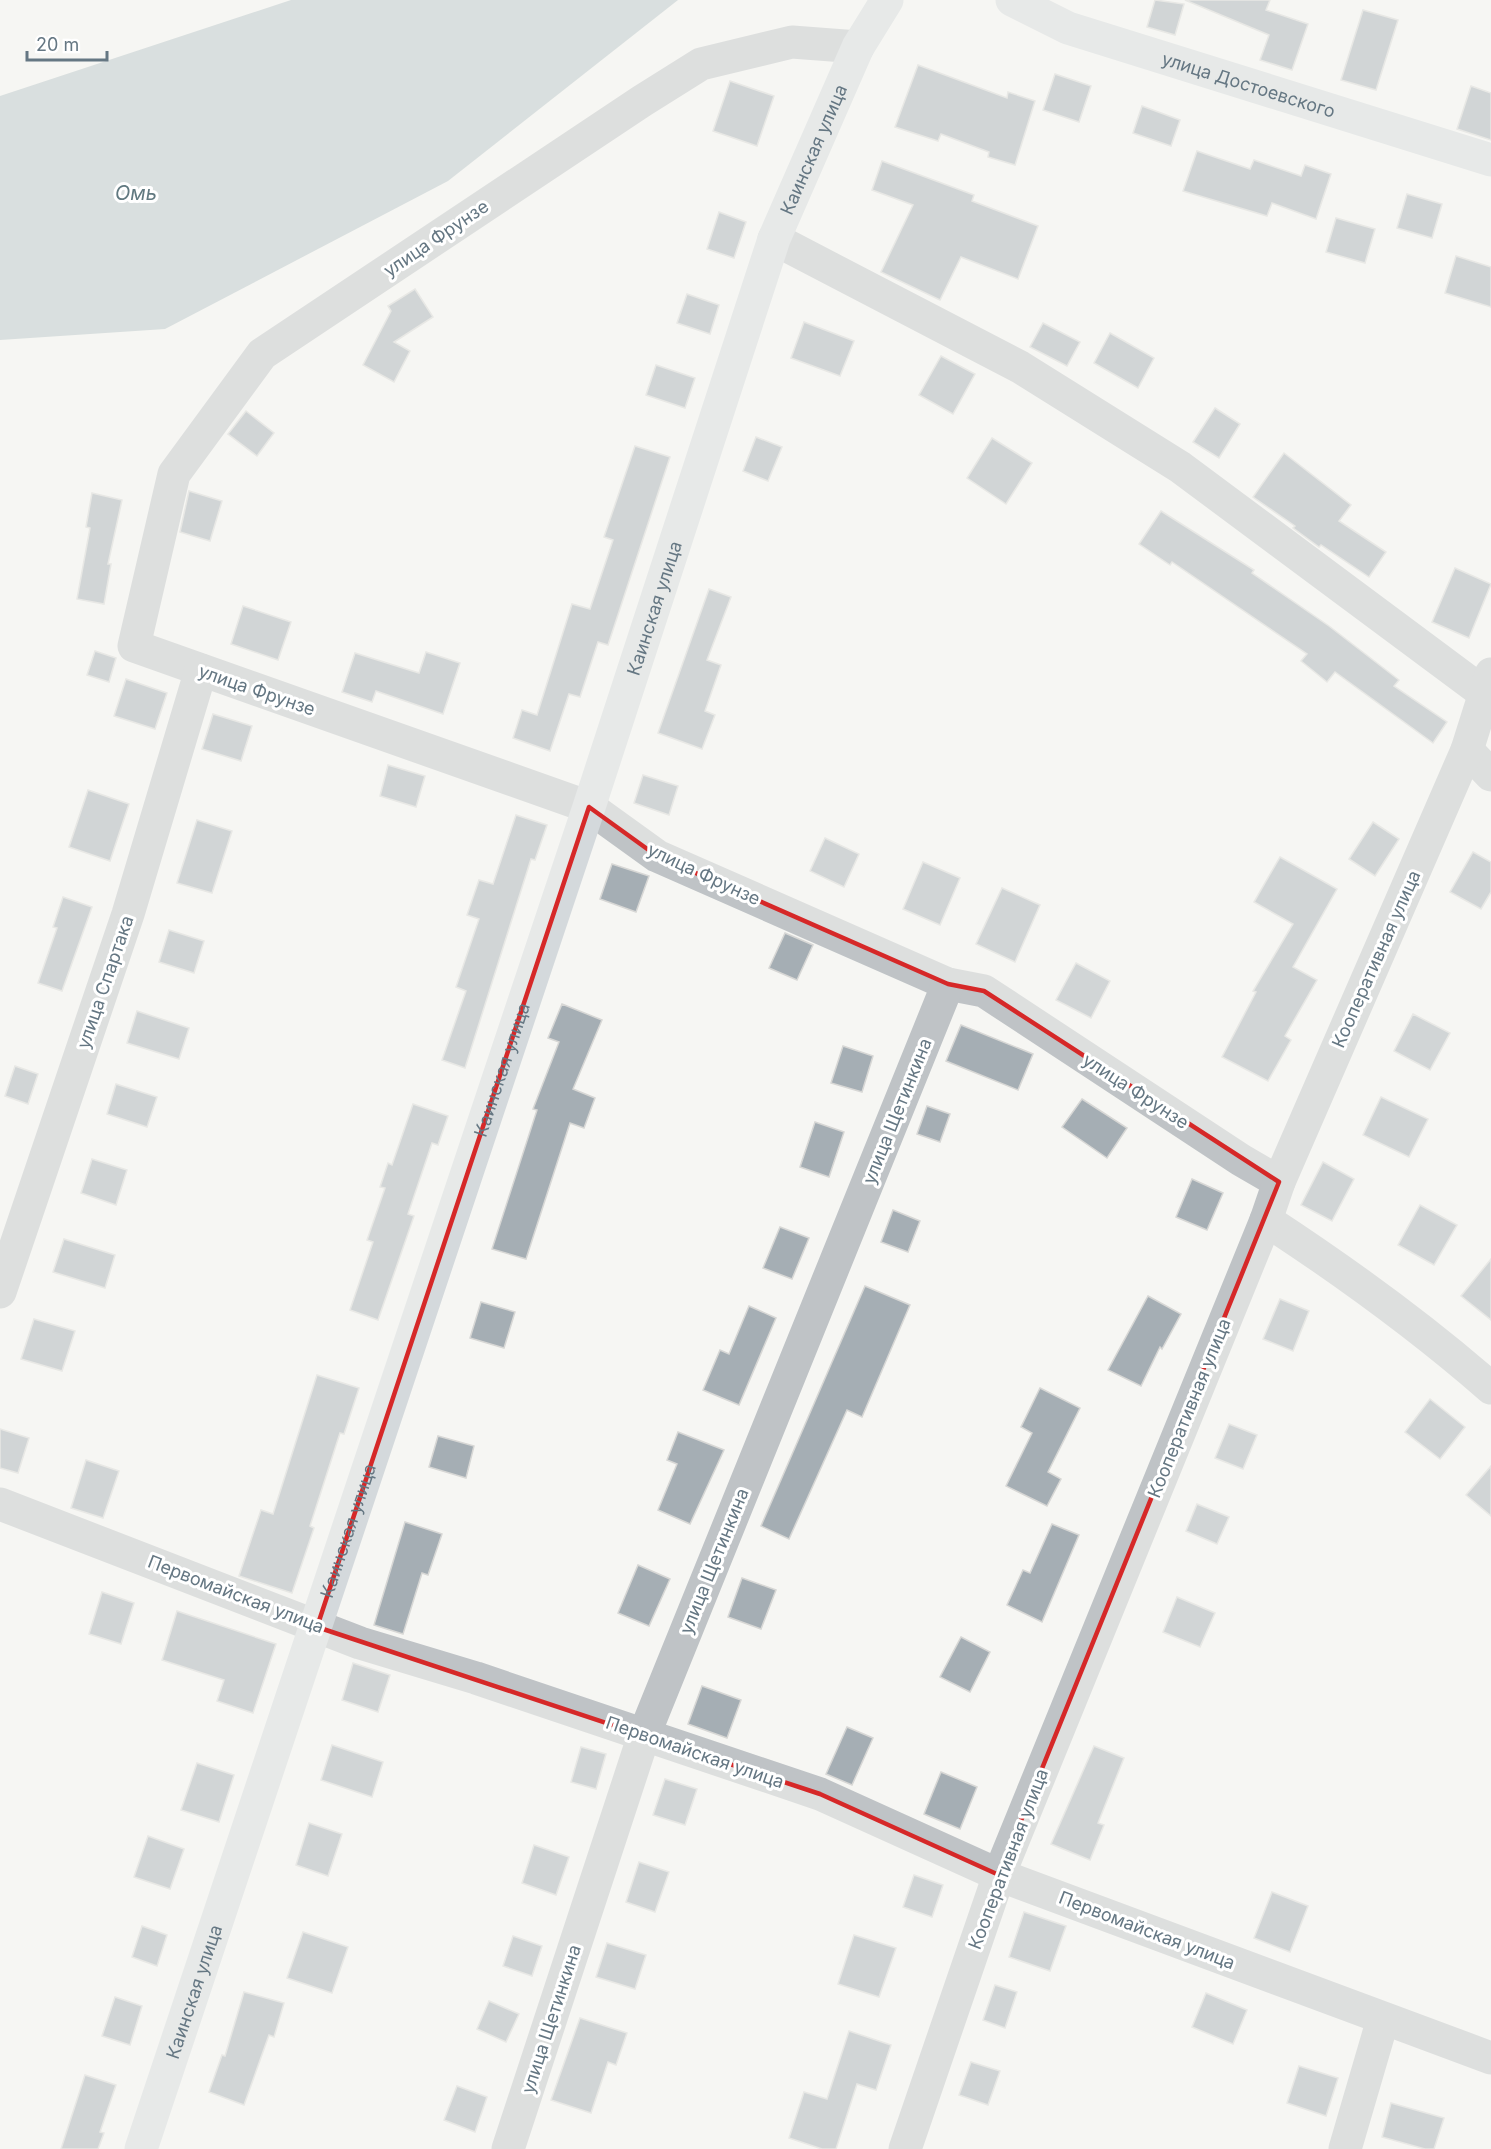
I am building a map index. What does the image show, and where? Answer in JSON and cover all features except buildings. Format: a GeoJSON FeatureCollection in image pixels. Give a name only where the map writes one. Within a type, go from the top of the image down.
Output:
{"type":"FeatureCollection","features":[{"type":"Feature","properties":{"kind":"main road","name":"Каинская улица"},"geometry":{"type":"LineString","coordinates":[[141,2149],[589,807],[774,239],[858,46],[887,0]]}},
{"type":"Feature","properties":{"kind":"main road","name":"улица Достоевского"},"geometry":{"type":"LineString","coordinates":[[1012,0],[1068,28],[1491,160]]}},
{"type":"Feature","properties":{"kind":"street","name":"улица Фрунзе"},"geometry":{"type":"LineString","coordinates":[[858,46],[792,42],[701,64],[261,354],[174,474],[134,646],[589,807],[657,856],[948,984],[984,991],[1241,1160],[1279,1182]]}},
{"type":"Feature","properties":{"kind":"street"},"geometry":{"type":"LineString","coordinates":[[774,239],[1020,367],[1180,467],[1487,683]]}},
{"type":"Feature","properties":{"kind":"street","name":"улица Спартака"},"geometry":{"type":"LineString","coordinates":[[0,1292],[128,914],[201,670]]}},
{"type":"Feature","properties":{"kind":"street","name":"Кооперативная улица"},"geometry":{"type":"LineString","coordinates":[[905,2149],[999,1875],[1266,1220],[1279,1182],[1467,750],[1487,683]]}},
{"type":"Feature","properties":{"kind":"street"},"geometry":{"type":"LineString","coordinates":[[1467,750],[1491,775]]}},
{"type":"Feature","properties":{"kind":"street","name":"улица Щетинкина"},"geometry":{"type":"LineString","coordinates":[[508,2149],[644,1735],[948,984]]}},
{"type":"Feature","properties":{"kind":"street"},"geometry":{"type":"LineString","coordinates":[[1266,1220],[1318,1254],[1438,1342],[1491,1388]]}},
{"type":"Feature","properties":{"kind":"street","name":"Первомайская улица"},"geometry":{"type":"LineString","coordinates":[[0,1504],[317,1627],[820,1794],[999,1875],[1491,2058]]}},
{"type":"Feature","properties":{"kind":"street"},"geometry":{"type":"LineString","coordinates":[[1345,2149],[1383,2019]]}},
{"type":"Feature","properties":{"kind":"highlighted area"},"geometry":{"type":"Polygon","coordinates":[[[589,807],[657,856],[948,984],[984,991],[1279,1182],[999,1875],[820,1794],[317,1627],[589,807]]]}},
{"type":"Feature","properties":{"kind":"water","name":"Омь"},"geometry":{"type":"Polygon","coordinates":[[[291,0],[678,0],[448,181],[165,329],[0,340],[0,96],[291,0]]]}}]}
